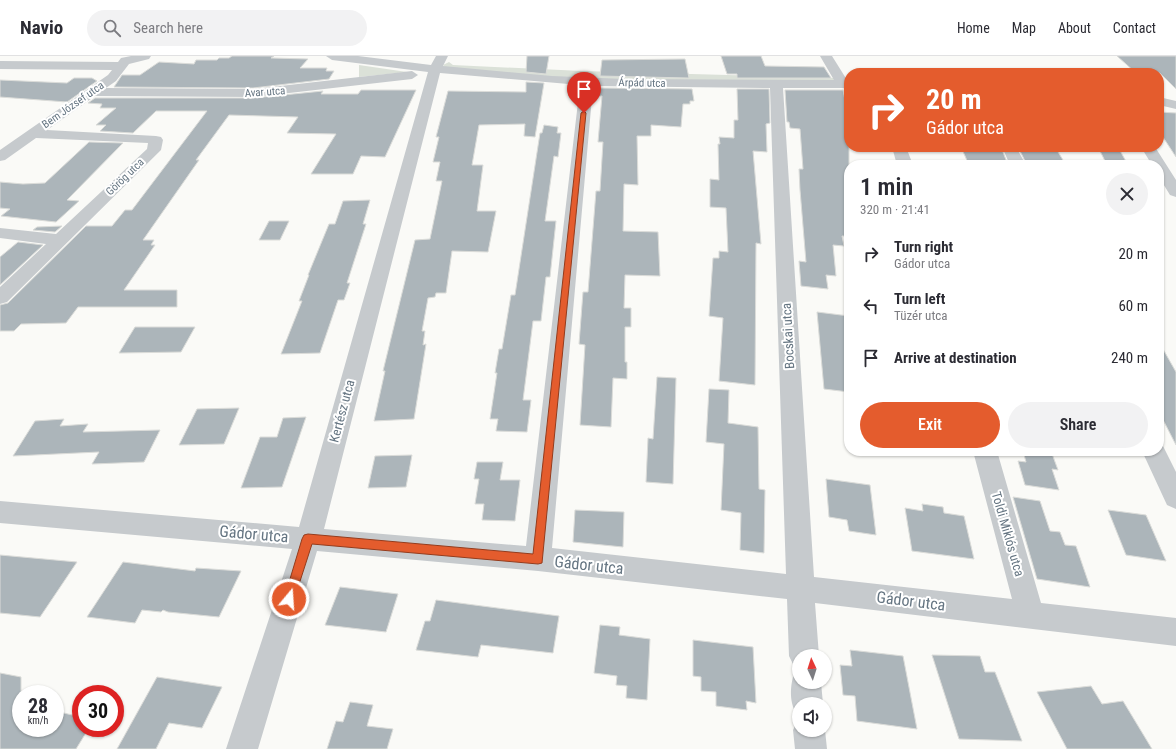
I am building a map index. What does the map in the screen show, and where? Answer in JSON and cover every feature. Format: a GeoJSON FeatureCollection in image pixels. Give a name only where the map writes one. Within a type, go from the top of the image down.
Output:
{"type":"FeatureCollection","features":[{"type":"Feature","properties":{"kind":"street","name":"Bem József utca"},"geometry":{"type":"LineString","coordinates":[[2,154],[112,78],[128,60],[145,56]]}},
{"type":"Feature","properties":{"kind":"street"},"geometry":{"type":"LineString","coordinates":[[332,56],[438,63]]}},
{"type":"Feature","properties":{"kind":"street"},"geometry":{"type":"LineString","coordinates":[[826,56],[844,81]]}},
{"type":"Feature","properties":{"kind":"street","name":"Árpád utca"},"geometry":{"type":"LineString","coordinates":[[438,63],[587,81],[655,84],[844,84]]}},
{"type":"Feature","properties":{"kind":"street","name":"Avar utca"},"geometry":{"type":"LineString","coordinates":[[93,92],[253,93],[408,76],[438,63]]}},
{"type":"Feature","properties":{"kind":"street","name":"Kertész utca"},"geometry":{"type":"LineString","coordinates":[[242,749],[308,539],[438,63]]}},
{"type":"Feature","properties":{"kind":"street"},"geometry":{"type":"LineString","coordinates":[[0,66],[122,66]]}},
{"type":"Feature","properties":{"kind":"street"},"geometry":{"type":"LineString","coordinates":[[538,559],[587,81]]}},
{"type":"Feature","properties":{"kind":"street","name":"Bocskai utca"},"geometry":{"type":"LineString","coordinates":[[776,83],[804,649]]}},
{"type":"Feature","properties":{"kind":"street"},"geometry":{"type":"LineString","coordinates":[[1164,92],[1176,93]]}},
{"type":"Feature","properties":{"kind":"street"},"geometry":{"type":"LineString","coordinates":[[1164,102],[1176,105]]}},
{"type":"Feature","properties":{"kind":"street","name":"Görög utca"},"geometry":{"type":"LineString","coordinates":[[0,298],[154,150],[156,140],[144,138],[32,134]]}},
{"type":"Feature","properties":{"kind":"street"},"geometry":{"type":"LineString","coordinates":[[1164,173],[1176,192]]}},
{"type":"Feature","properties":{"kind":"street"},"geometry":{"type":"LineString","coordinates":[[0,233],[60,240]]}},
{"type":"Feature","properties":{"kind":"street","name":"Toldi Miklós utca"},"geometry":{"type":"LineString","coordinates":[[986,456],[1031,616]]}},
{"type":"Feature","properties":{"kind":"street"},"geometry":{"type":"LineString","coordinates":[[1156,456],[1176,498]]}},
{"type":"Feature","properties":{"kind":"street","name":"Gádor utca"},"geometry":{"type":"LineString","coordinates":[[0,512],[538,559],[1176,632]]}},
{"type":"Feature","properties":{"kind":"street"},"geometry":{"type":"LineString","coordinates":[[809,737],[810,749]]}},
{"type":"Feature","properties":{"kind":"shaded area"},"geometry":{"type":"Polygon","coordinates":[[[449,62],[453,65],[582,71],[834,78],[838,82],[587,80],[448,70],[443,65],[449,62]]]}},
{"type":"Feature","properties":{"kind":"shaded area"},"geometry":{"type":"Polygon","coordinates":[[[359,65],[407,72],[359,77],[359,65]]]}},
{"type":"Feature","properties":{"kind":"building"},"geometry":{"type":"Polygon","coordinates":[[[232,56],[274,56],[271,58],[308,59],[300,68],[327,68],[326,71],[334,71],[329,79],[253,88],[114,87],[122,75],[140,75],[159,62],[194,64],[196,60],[217,60],[219,58],[229,58],[232,56]]]}},
{"type":"Feature","properties":{"kind":"building"},"geometry":{"type":"Polygon","coordinates":[[[527,56],[549,56],[546,74],[526,72],[527,56]]]}},
{"type":"Feature","properties":{"kind":"building"},"geometry":{"type":"Polygon","coordinates":[[[721,56],[761,56],[765,66],[824,67],[831,78],[737,78],[737,74],[727,74],[721,56]]]}},
{"type":"Feature","properties":{"kind":"building"},"geometry":{"type":"Polygon","coordinates":[[[1117,56],[1176,56],[1176,89],[1164,77],[1164,68],[1130,68],[1117,56]]]}},
{"type":"Feature","properties":{"kind":"building"},"geometry":{"type":"Polygon","coordinates":[[[685,59],[689,78],[600,76],[602,60],[685,59]]]}},
{"type":"Feature","properties":{"kind":"building"},"geometry":{"type":"Polygon","coordinates":[[[74,78],[92,78],[97,81],[67,102],[0,97],[0,80],[67,83],[74,78]]]}},
{"type":"Feature","properties":{"kind":"building"},"geometry":{"type":"Polygon","coordinates":[[[526,82],[544,83],[535,137],[524,136],[525,124],[479,125],[472,165],[483,165],[477,211],[496,211],[488,252],[452,251],[446,293],[436,293],[435,297],[428,298],[422,331],[425,331],[423,345],[426,344],[414,419],[374,421],[385,371],[383,371],[415,240],[430,239],[442,181],[436,181],[440,162],[433,162],[439,137],[436,137],[448,91],[526,92],[526,82]]]}},
{"type":"Feature","properties":{"kind":"building"},"geometry":{"type":"Polygon","coordinates":[[[599,88],[692,89],[694,101],[690,101],[690,104],[683,104],[681,127],[651,125],[651,136],[637,136],[638,185],[624,184],[623,231],[658,232],[660,276],[625,275],[624,308],[631,308],[631,327],[625,327],[625,362],[627,362],[627,379],[613,378],[611,427],[580,425],[585,345],[579,344],[583,292],[588,292],[596,191],[600,191],[603,142],[598,142],[602,96],[598,96],[599,88]]]}},
{"type":"Feature","properties":{"kind":"building"},"geometry":{"type":"Polygon","coordinates":[[[737,89],[769,89],[770,123],[766,124],[767,152],[753,151],[761,244],[756,243],[755,385],[719,381],[723,318],[709,316],[713,258],[719,258],[719,251],[728,252],[726,208],[710,207],[710,179],[719,180],[719,137],[734,138],[734,120],[738,120],[737,89]]]}},
{"type":"Feature","properties":{"kind":"building"},"geometry":{"type":"Polygon","coordinates":[[[361,90],[416,90],[385,157],[361,156],[353,174],[311,174],[336,134],[287,133],[298,117],[229,115],[196,160],[199,160],[143,240],[154,240],[151,245],[155,245],[124,290],[177,290],[177,307],[78,307],[66,323],[21,324],[14,331],[0,331],[0,305],[8,303],[86,226],[112,226],[125,210],[132,210],[207,111],[156,111],[133,133],[100,131],[106,125],[96,125],[116,108],[100,108],[102,104],[88,103],[95,98],[253,98],[323,91],[321,94],[358,94],[361,90]]]}},
{"type":"Feature","properties":{"kind":"building"},"geometry":{"type":"Polygon","coordinates":[[[785,90],[843,90],[844,152],[849,152],[849,160],[844,160],[844,236],[842,236],[844,246],[833,245],[836,276],[826,275],[828,289],[801,286],[799,261],[806,262],[799,169],[803,169],[800,129],[790,128],[789,122],[787,122],[785,90]]]}},
{"type":"Feature","properties":{"kind":"building"},"geometry":{"type":"Polygon","coordinates":[[[1164,112],[1176,113],[1176,157],[1164,139],[1164,112]]]}},
{"type":"Feature","properties":{"kind":"building"},"geometry":{"type":"Polygon","coordinates":[[[544,125],[558,127],[557,133],[561,133],[558,157],[554,156],[545,221],[556,221],[550,277],[546,277],[541,321],[533,321],[523,400],[531,400],[527,432],[496,431],[498,419],[490,419],[497,373],[495,373],[499,349],[502,349],[511,295],[515,295],[540,133],[542,133],[544,125]]]}},
{"type":"Feature","properties":{"kind":"building"},"geometry":{"type":"Polygon","coordinates":[[[89,142],[123,143],[67,200],[79,201],[56,222],[1,216],[10,209],[0,208],[0,182],[23,184],[45,183],[89,142]]]}},
{"type":"Feature","properties":{"kind":"building"},"geometry":{"type":"Polygon","coordinates":[[[963,152],[1003,152],[1006,160],[967,160],[963,152]]]}},
{"type":"Feature","properties":{"kind":"building"},"geometry":{"type":"Polygon","coordinates":[[[1020,152],[1058,152],[1063,160],[1024,160],[1020,152]]]}},
{"type":"Feature","properties":{"kind":"building"},"geometry":{"type":"Polygon","coordinates":[[[1100,152],[1121,152],[1125,160],[1104,160],[1100,152]]]}},
{"type":"Feature","properties":{"kind":"building"},"geometry":{"type":"Polygon","coordinates":[[[370,200],[363,224],[366,224],[347,283],[350,283],[344,300],[338,300],[320,353],[281,354],[302,301],[299,301],[308,275],[329,224],[335,224],[343,201],[370,200]]]}},
{"type":"Feature","properties":{"kind":"building"},"geometry":{"type":"Polygon","coordinates":[[[269,221],[289,221],[280,240],[259,240],[269,221]]]}},
{"type":"Feature","properties":{"kind":"building"},"geometry":{"type":"Polygon","coordinates":[[[62,226],[55,232],[33,230],[37,227],[62,226]]]}},
{"type":"Feature","properties":{"kind":"building"},"geometry":{"type":"Polygon","coordinates":[[[18,242],[43,245],[0,285],[0,257],[18,242]]]}},
{"type":"Feature","properties":{"kind":"building"},"geometry":{"type":"Polygon","coordinates":[[[817,312],[844,315],[844,391],[824,389],[817,312]]]}},
{"type":"Feature","properties":{"kind":"building"},"geometry":{"type":"Polygon","coordinates":[[[135,327],[195,327],[181,352],[119,353],[135,327]]]}},
{"type":"Feature","properties":{"kind":"building"},"geometry":{"type":"Polygon","coordinates":[[[1164,351],[1176,372],[1176,445],[1164,422],[1164,351]]]}},
{"type":"Feature","properties":{"kind":"building"},"geometry":{"type":"Polygon","coordinates":[[[657,377],[676,378],[673,484],[646,482],[648,438],[653,439],[657,377]]]}},
{"type":"Feature","properties":{"kind":"building"},"geometry":{"type":"Polygon","coordinates":[[[709,389],[729,390],[728,423],[758,427],[759,489],[765,490],[764,553],[740,550],[741,513],[721,510],[724,444],[706,442],[709,389]]]}},
{"type":"Feature","properties":{"kind":"building"},"geometry":{"type":"Polygon","coordinates":[[[239,408],[224,444],[179,445],[197,409],[239,408]]]}},
{"type":"Feature","properties":{"kind":"building"},"geometry":{"type":"Polygon","coordinates":[[[306,417],[282,487],[241,488],[260,437],[277,437],[283,418],[306,417]]]}},
{"type":"Feature","properties":{"kind":"building"},"geometry":{"type":"Polygon","coordinates":[[[64,419],[60,426],[88,424],[83,432],[160,430],[144,462],[92,464],[99,452],[13,456],[35,421],[64,419]]]}},
{"type":"Feature","properties":{"kind":"building"},"geometry":{"type":"Polygon","coordinates":[[[412,455],[406,487],[368,488],[375,456],[412,455]]]}},
{"type":"Feature","properties":{"kind":"building"},"geometry":{"type":"Polygon","coordinates":[[[1024,456],[1053,456],[1058,470],[1052,469],[1059,490],[1025,485],[1018,461],[1026,462],[1024,456]]]}},
{"type":"Feature","properties":{"kind":"building"},"geometry":{"type":"Polygon","coordinates":[[[477,462],[503,462],[500,480],[520,480],[515,521],[482,520],[484,504],[475,504],[479,479],[474,479],[477,462]]]}},
{"type":"Feature","properties":{"kind":"building"},"geometry":{"type":"Polygon","coordinates":[[[826,479],[870,485],[876,535],[849,531],[847,520],[829,517],[826,479]]]}},
{"type":"Feature","properties":{"kind":"building"},"geometry":{"type":"Polygon","coordinates":[[[1013,497],[1040,501],[1050,531],[1060,532],[1065,545],[1076,546],[1090,587],[1037,579],[1013,497]]]}},
{"type":"Feature","properties":{"kind":"building"},"geometry":{"type":"Polygon","coordinates":[[[922,504],[943,507],[944,513],[964,516],[974,559],[912,551],[905,508],[923,511],[922,504]]]}},
{"type":"Feature","properties":{"kind":"building"},"geometry":{"type":"Polygon","coordinates":[[[575,510],[624,512],[623,547],[573,542],[575,510]]]}},
{"type":"Feature","properties":{"kind":"building"},"geometry":{"type":"Polygon","coordinates":[[[1108,510],[1146,515],[1166,561],[1126,555],[1108,510]]]}},
{"type":"Feature","properties":{"kind":"building"},"geometry":{"type":"Polygon","coordinates":[[[0,555],[77,562],[40,617],[0,613],[0,555]]]}},
{"type":"Feature","properties":{"kind":"building"},"geometry":{"type":"Polygon","coordinates":[[[123,562],[195,571],[196,568],[241,571],[219,617],[168,612],[163,610],[161,612],[142,610],[135,623],[87,617],[123,562]]]}},
{"type":"Feature","properties":{"kind":"building"},"geometry":{"type":"Polygon","coordinates":[[[340,587],[398,594],[386,632],[325,625],[340,587]]]}},
{"type":"Feature","properties":{"kind":"building"},"geometry":{"type":"Polygon","coordinates":[[[436,600],[559,616],[553,653],[481,645],[478,657],[416,650],[425,621],[430,621],[436,600]]]}},
{"type":"Feature","properties":{"kind":"building"},"geometry":{"type":"Polygon","coordinates":[[[600,625],[620,627],[619,635],[650,639],[647,700],[626,698],[627,686],[616,685],[617,676],[594,673],[600,625]]]}},
{"type":"Feature","properties":{"kind":"building"},"geometry":{"type":"Polygon","coordinates":[[[693,640],[753,647],[756,703],[746,701],[747,710],[716,706],[716,692],[701,691],[701,677],[693,676],[693,640]]]}},
{"type":"Feature","properties":{"kind":"building"},"geometry":{"type":"Polygon","coordinates":[[[850,650],[903,656],[917,729],[857,721],[855,696],[843,695],[840,665],[852,666],[850,650]]]}},
{"type":"Feature","properties":{"kind":"building"},"geometry":{"type":"Polygon","coordinates":[[[932,655],[980,656],[985,672],[995,672],[1022,741],[959,739],[932,655]]]}},
{"type":"Feature","properties":{"kind":"building"},"geometry":{"type":"Polygon","coordinates":[[[0,673],[21,677],[21,685],[12,685],[12,737],[64,737],[64,713],[72,715],[72,737],[83,737],[76,749],[0,749],[0,673]]]}},
{"type":"Feature","properties":{"kind":"building"},"geometry":{"type":"Polygon","coordinates":[[[157,677],[222,687],[202,728],[169,723],[156,749],[117,749],[157,677]]]}},
{"type":"Feature","properties":{"kind":"building"},"geometry":{"type":"Polygon","coordinates":[[[1091,686],[1102,704],[1123,701],[1152,749],[1067,749],[1037,692],[1091,686]]]}},
{"type":"Feature","properties":{"kind":"building"},"geometry":{"type":"Polygon","coordinates":[[[350,702],[373,705],[367,726],[393,729],[387,749],[327,749],[336,721],[343,722],[350,702]]]}},
{"type":"Feature","properties":{"kind":"route"},"geometry":{"type":"LineString","coordinates":[[289,599],[308,539],[538,559],[584,113]]}}]}
